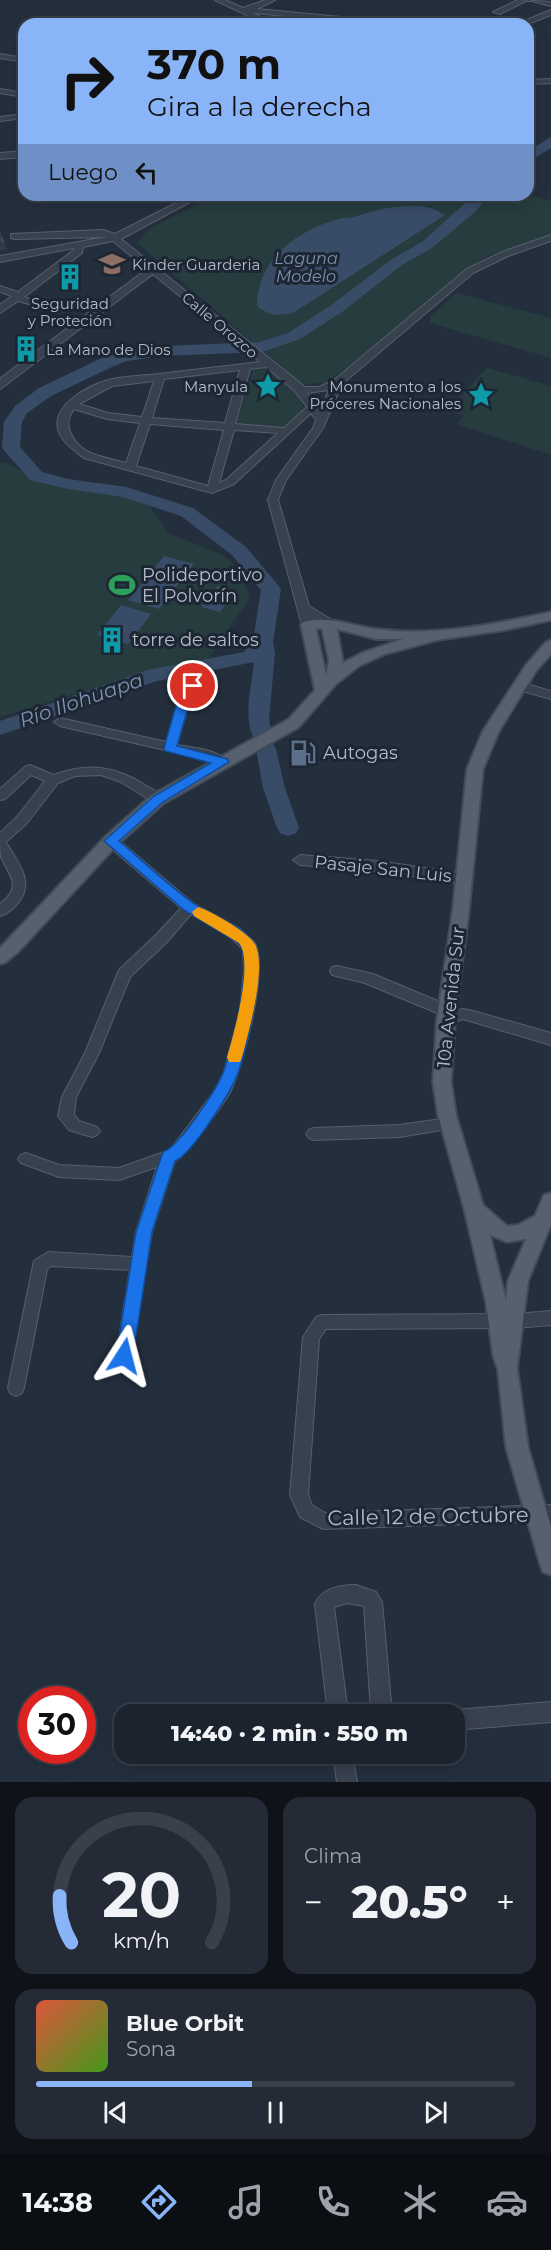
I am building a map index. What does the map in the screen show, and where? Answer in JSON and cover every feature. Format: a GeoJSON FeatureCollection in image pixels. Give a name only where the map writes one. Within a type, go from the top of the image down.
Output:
{"type":"FeatureCollection","features":[{"type":"Feature","properties":{"kind":"main road"},"geometry":{"type":"LineString","coordinates":[[328,684],[377,651],[437,635],[505,626],[551,616]]}},
{"type":"Feature","properties":{"kind":"main road"},"geometry":{"type":"LineString","coordinates":[[0,958],[13,947],[111,841],[159,799],[294,723],[307,713],[328,684],[336,661],[328,623]]}},
{"type":"Feature","properties":{"kind":"main road"},"geometry":{"type":"LineString","coordinates":[[328,684],[308,625],[328,623],[376,634],[437,635]]}},
{"type":"Feature","properties":{"kind":"main road","name":"10a Avenida Sur"},"geometry":{"type":"LineString","coordinates":[[505,626],[528,627],[541,635],[542,642],[531,668]]}},
{"type":"Feature","properties":{"kind":"main road","name":"10a Avenida Sur"},"geometry":{"type":"LineString","coordinates":[[508,1321],[449,1124],[442,1082],[446,1015],[465,879],[475,769],[488,737],[519,686],[551,645]]}},
{"type":"Feature","properties":{"kind":"main road"},"geometry":{"type":"LineString","coordinates":[[551,1201],[518,1281],[508,1321],[508,1370],[517,1447],[543,1514],[551,1564]]}},
{"type":"Feature","properties":{"kind":"main road"},"geometry":{"type":"LineString","coordinates":[[474,1208],[494,1230],[510,1235],[524,1233],[542,1222]]}},
{"type":"Feature","properties":{"kind":"street"},"geometry":{"type":"LineString","coordinates":[[219,0],[259,18]]}},
{"type":"Feature","properties":{"kind":"street"},"geometry":{"type":"LineString","coordinates":[[244,11],[271,0]]}},
{"type":"Feature","properties":{"kind":"street"},"geometry":{"type":"LineString","coordinates":[[497,12],[524,0]]}},
{"type":"Feature","properties":{"kind":"street"},"geometry":{"type":"LineString","coordinates":[[531,0],[551,4]]}},
{"type":"Feature","properties":{"kind":"street"},"geometry":{"type":"LineString","coordinates":[[244,11],[325,18]]}},
{"type":"Feature","properties":{"kind":"street"},"geometry":{"type":"LineString","coordinates":[[534,19],[551,12]]}},
{"type":"Feature","properties":{"kind":"street"},"geometry":{"type":"LineString","coordinates":[[0,56],[18,59]]}},
{"type":"Feature","properties":{"kind":"street"},"geometry":{"type":"LineString","coordinates":[[534,82],[551,81]]}},
{"type":"Feature","properties":{"kind":"street"},"geometry":{"type":"LineString","coordinates":[[0,91],[18,94]]}},
{"type":"Feature","properties":{"kind":"street"},"geometry":{"type":"LineString","coordinates":[[0,118],[18,116]]}},
{"type":"Feature","properties":{"kind":"street"},"geometry":{"type":"LineString","coordinates":[[0,156],[18,154]]}},
{"type":"Feature","properties":{"kind":"street"},"geometry":{"type":"LineString","coordinates":[[0,259],[115,238],[187,201]]}},
{"type":"Feature","properties":{"kind":"street"},"geometry":{"type":"LineString","coordinates":[[15,236],[104,233],[115,238]]}},
{"type":"Feature","properties":{"kind":"street","name":"Calle Orozco"},"geometry":{"type":"LineString","coordinates":[[115,238],[298,389],[321,418]]}},
{"type":"Feature","properties":{"kind":"street"},"geometry":{"type":"LineString","coordinates":[[298,389],[309,391],[325,389],[338,382],[470,271],[505,254],[551,238]]}},
{"type":"Feature","properties":{"kind":"street"},"geometry":{"type":"LineString","coordinates":[[0,310],[79,251],[78,246]]}},
{"type":"Feature","properties":{"kind":"street"},"geometry":{"type":"LineString","coordinates":[[2,381],[153,269]]}},
{"type":"Feature","properties":{"kind":"street"},"geometry":{"type":"LineString","coordinates":[[0,289],[45,307]]}},
{"type":"Feature","properties":{"kind":"street"},"geometry":{"type":"LineString","coordinates":[[262,360],[246,368],[110,383],[87,393],[64,413],[62,425],[64,436],[72,446],[88,456],[212,490],[231,482],[312,407]]}},
{"type":"Feature","properties":{"kind":"street"},"geometry":{"type":"LineString","coordinates":[[212,490],[246,368]]}},
{"type":"Feature","properties":{"kind":"street"},"geometry":{"type":"LineString","coordinates":[[130,468],[160,377]]}},
{"type":"Feature","properties":{"kind":"street"},"geometry":{"type":"LineString","coordinates":[[308,625],[276,519],[273,500],[277,484],[318,427],[338,382]]}},
{"type":"Feature","properties":{"kind":"street"},"geometry":{"type":"LineString","coordinates":[[73,405],[107,416],[146,421],[286,431]]}},
{"type":"Feature","properties":{"kind":"street"},"geometry":{"type":"LineString","coordinates":[[305,609],[328,623]]}},
{"type":"Feature","properties":{"kind":"street"},"geometry":{"type":"LineString","coordinates":[[170,748],[188,688],[193,686]]}},
{"type":"Feature","properties":{"kind":"street"},"geometry":{"type":"LineString","coordinates":[[519,686],[551,695]]}},
{"type":"Feature","properties":{"kind":"street"},"geometry":{"type":"LineString","coordinates":[[60,722],[222,762]]}},
{"type":"Feature","properties":{"kind":"street"},"geometry":{"type":"LineString","coordinates":[[0,796],[30,769],[53,780]]}},
{"type":"Feature","properties":{"kind":"street"},"geometry":{"type":"LineString","coordinates":[[0,911],[11,903],[20,891],[21,882],[0,842],[22,820],[53,780],[74,772],[102,771],[126,780],[159,799]]}},
{"type":"Feature","properties":{"kind":"street"},"geometry":{"type":"LineString","coordinates":[[26,1159],[59,1171],[118,1174],[168,1157],[175,1154],[198,1125],[222,1092],[231,1072],[247,1011],[251,971],[250,947],[244,939],[189,907],[111,841]]}},
{"type":"Feature","properties":{"kind":"street","name":"Pasaje San Luis"},"geometry":{"type":"LineString","coordinates":[[300,860],[378,866],[465,879]]}},
{"type":"Feature","properties":{"kind":"street"},"geometry":{"type":"LineString","coordinates":[[92,1131],[74,1126],[66,1116],[69,1097],[92,1053],[124,974],[189,907]]}},
{"type":"Feature","properties":{"kind":"street"},"geometry":{"type":"LineString","coordinates":[[337,971],[368,978],[446,1015],[473,1016],[551,1039]]}},
{"type":"Feature","properties":{"kind":"street"},"geometry":{"type":"LineString","coordinates":[[314,1134],[399,1131],[449,1124]]}},
{"type":"Feature","properties":{"kind":"street"},"geometry":{"type":"LineString","coordinates":[[124,1356],[144,1232],[168,1157]]}},
{"type":"Feature","properties":{"kind":"street"},"geometry":{"type":"LineString","coordinates":[[16,1388],[40,1266],[43,1261],[48,1259],[139,1264]]}},
{"type":"Feature","properties":{"kind":"street"},"geometry":{"type":"LineString","coordinates":[[508,1321],[551,1318]]}},
{"type":"Feature","properties":{"kind":"street","name":"Calle 12 de Octubre"},"geometry":{"type":"LineString","coordinates":[[508,1321],[322,1322],[311,1337],[299,1496],[306,1512],[323,1521],[543,1514]]}},
{"type":"Feature","properties":{"kind":"street"},"geometry":{"type":"LineString","coordinates":[[337,1704],[324,1604],[328,1598],[334,1596],[365,1594],[373,1602],[382,1704]]}},
{"type":"Feature","properties":{"kind":"street"},"geometry":{"type":"LineString","coordinates":[[465,1719],[551,1712]]}},
{"type":"Feature","properties":{"kind":"street"},"geometry":{"type":"LineString","coordinates":[[344,1764],[347,1782]]}},
{"type":"Feature","properties":{"kind":"green space"},"geometry":{"type":"Polygon","coordinates":[[[534,197],[551,201],[551,234],[493,254],[465,270],[419,310],[326,383],[301,384],[137,243],[150,228],[204,201],[534,201],[534,197]]]}},
{"type":"Feature","properties":{"kind":"green space"},"geometry":{"type":"Polygon","coordinates":[[[456,293],[551,318],[551,358],[430,323],[430,317],[456,293]]]}},
{"type":"Feature","properties":{"kind":"green space"},"geometry":{"type":"Polygon","coordinates":[[[487,368],[551,386],[551,455],[457,424],[464,416],[446,410],[487,368]]]}},
{"type":"Feature","properties":{"kind":"green space"},"geometry":{"type":"Polygon","coordinates":[[[264,369],[295,391],[302,403],[303,410],[284,428],[236,424],[253,370],[264,369]]]}},
{"type":"Feature","properties":{"kind":"green space","name":"Polideportivo El Polvorín"},"geometry":{"type":"Polygon","coordinates":[[[0,462],[7,463],[31,477],[76,488],[123,494],[146,501],[168,533],[221,554],[231,562],[239,572],[250,598],[208,659],[131,677],[0,717],[0,462]]]}},
{"type":"Feature","properties":{"kind":"water","name":"Laguna Modelo"},"geometry":{"type":"Polygon","coordinates":[[[420,206],[434,209],[445,215],[293,313],[274,314],[257,306],[264,273],[273,260],[284,248],[311,229],[343,218],[388,208],[420,206]]]}},
{"type":"Feature","properties":{"kind":"water"},"geometry":{"type":"Polygon","coordinates":[[[164,556],[194,564],[159,609],[128,600],[164,556]]]}},
{"type":"Feature","properties":{"kind":"water"},"geometry":{"type":"Polygon","coordinates":[[[217,586],[236,591],[220,612],[201,607],[217,586]]]}},
{"type":"Feature","properties":{"kind":"water"},"geometry":{"type":"Polygon","coordinates":[[[121,605],[151,614],[128,644],[97,635],[121,605]]]}},
{"type":"Feature","properties":{"kind":"building"},"geometry":{"type":"Polygon","coordinates":[[[0,233],[5,242],[0,243],[0,233]]]}},
{"type":"Feature","properties":{"kind":"waterway"},"geometry":{"type":"LineString","coordinates":[[534,154],[551,141]]}},
{"type":"Feature","properties":{"kind":"waterway"},"geometry":{"type":"LineString","coordinates":[[263,643],[271,589],[239,551],[187,512],[126,492],[68,484],[36,476],[11,448],[13,422],[21,410],[45,392],[124,356],[162,351],[262,347],[294,336],[336,309],[397,262],[427,245],[477,201]]}},
{"type":"Feature","properties":{"kind":"waterway","name":"Río Ilohuapa"},"geometry":{"type":"LineString","coordinates":[[0,728],[154,675],[240,660],[251,656],[263,643]]}},
{"type":"Feature","properties":{"kind":"waterway"},"geometry":{"type":"LineString","coordinates":[[262,735],[259,719],[265,653],[263,643]]}},
{"type":"Feature","properties":{"kind":"waterway"},"geometry":{"type":"LineString","coordinates":[[266,749],[274,788],[288,828]]}},
{"type":"Feature","properties":{"kind":"slow traffic"},"geometry":{"type":"LineString","coordinates":[[198,912],[244,939],[250,947],[251,971],[247,1011],[235,1057]]}},
{"type":"Feature","properties":{"kind":"place","name":"Kinder Guarderia"},"geometry":{"type":"Point","coordinates":[112,264]}},
{"type":"Feature","properties":{"kind":"place","name":"Seguridad y Proteción"},"geometry":{"type":"Point","coordinates":[70,277]}},
{"type":"Feature","properties":{"kind":"place","name":"La Mano de Dios"},"geometry":{"type":"Point","coordinates":[26,349]}},
{"type":"Feature","properties":{"kind":"place","name":"Manyula"},"geometry":{"type":"Point","coordinates":[268,386]}},
{"type":"Feature","properties":{"kind":"place","name":"Monumento a los Próceres Nacionales"},"geometry":{"type":"Point","coordinates":[481,395]}},
{"type":"Feature","properties":{"kind":"place","name":"Polideportivo El Polvorín"},"geometry":{"type":"Point","coordinates":[122,585]}},
{"type":"Feature","properties":{"kind":"place","name":"torre de saltos"},"geometry":{"type":"Point","coordinates":[112,640]}},
{"type":"Feature","properties":{"kind":"place","name":"Autogas"},"geometry":{"type":"Point","coordinates":[303,753]}},
{"type":"Feature","properties":{"kind":"route"},"geometry":{"type":"LineString","coordinates":[[124,1356],[144,1232],[168,1157],[175,1154],[222,1092],[231,1072],[247,1011],[251,971],[250,947],[244,939],[189,907],[111,841],[159,799],[222,762],[170,748],[188,688],[193,686]]}}]}
